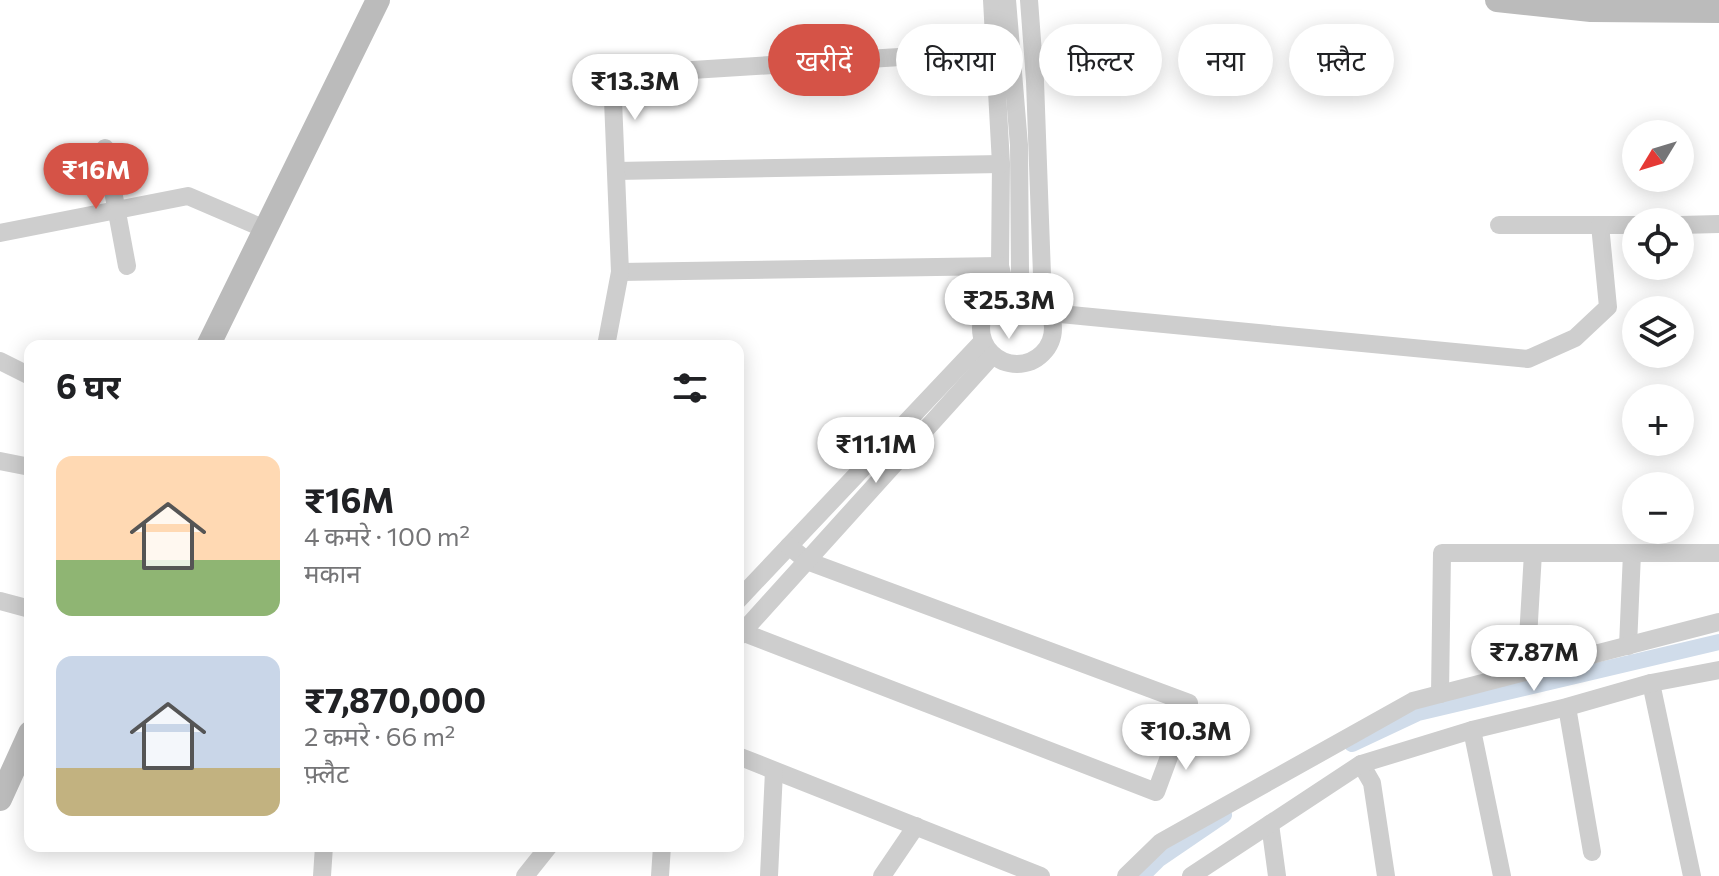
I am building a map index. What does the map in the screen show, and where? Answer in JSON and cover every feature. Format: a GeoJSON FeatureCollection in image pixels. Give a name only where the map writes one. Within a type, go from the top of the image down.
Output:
{"type":"FeatureCollection","features":[{"type":"Feature","properties":{"kind":"street"},"geometry":{"type":"LineString","coordinates":[[217,340],[265,229],[378,0]]}},
{"type":"Feature","properties":{"kind":"street"},"geometry":{"type":"LineString","coordinates":[[992,0],[997,24]]}},
{"type":"Feature","properties":{"kind":"street"},"geometry":{"type":"LineString","coordinates":[[1005,24],[1007,0]]}},
{"type":"Feature","properties":{"kind":"street"},"geometry":{"type":"LineString","coordinates":[[1013,293],[1020,272],[1035,81],[1029,0]]}},
{"type":"Feature","properties":{"kind":"street"},"geometry":{"type":"LineString","coordinates":[[1497,0],[1591,10],[1719,11]]}},
{"type":"Feature","properties":{"kind":"street"},"geometry":{"type":"LineString","coordinates":[[607,340],[620,272],[612,75],[896,58]]}},
{"type":"Feature","properties":{"kind":"street"},"geometry":{"type":"LineString","coordinates":[[1023,82],[1035,81]]}},
{"type":"Feature","properties":{"kind":"street"},"geometry":{"type":"LineString","coordinates":[[1002,96],[1000,266],[1013,293]]}},
{"type":"Feature","properties":{"kind":"street"},"geometry":{"type":"LineString","coordinates":[[1017,96],[1028,145],[1046,308],[1053,325],[1047,349],[1038,357],[1027,363],[1007,363],[988,348],[981,329],[988,307],[997,299],[1013,293],[1036,298],[1046,308],[1528,359],[1575,338],[1608,307],[1600,225]]}},
{"type":"Feature","properties":{"kind":"street"},"geometry":{"type":"LineString","coordinates":[[105,148],[127,266]]}},
{"type":"Feature","properties":{"kind":"street"},"geometry":{"type":"LineString","coordinates":[[616,171],[1001,164]]}},
{"type":"Feature","properties":{"kind":"street"},"geometry":{"type":"LineString","coordinates":[[0,233],[188,196],[265,229]]}},
{"type":"Feature","properties":{"kind":"street"},"geometry":{"type":"LineString","coordinates":[[1694,225],[1719,224]]}},
{"type":"Feature","properties":{"kind":"street"},"geometry":{"type":"LineString","coordinates":[[1499,225],[1622,225]]}},
{"type":"Feature","properties":{"kind":"street"},"geometry":{"type":"LineString","coordinates":[[620,272],[1000,266]]}},
{"type":"Feature","properties":{"kind":"street"},"geometry":{"type":"LineString","coordinates":[[744,594],[894,435],[988,348]]}},
{"type":"Feature","properties":{"kind":"street"},"geometry":{"type":"LineString","coordinates":[[744,631],[909,448],[988,348]]}},
{"type":"Feature","properties":{"kind":"street"},"geometry":{"type":"LineString","coordinates":[[0,361],[24,373]]}},
{"type":"Feature","properties":{"kind":"street"},"geometry":{"type":"LineString","coordinates":[[894,435],[909,448]]}},
{"type":"Feature","properties":{"kind":"street"},"geometry":{"type":"LineString","coordinates":[[0,461],[24,466]]}},
{"type":"Feature","properties":{"kind":"street"},"geometry":{"type":"LineString","coordinates":[[837,495],[852,511]]}},
{"type":"Feature","properties":{"kind":"street"},"geometry":{"type":"LineString","coordinates":[[744,637],[1156,792],[1189,703],[807,561],[789,546]]}},
{"type":"Feature","properties":{"kind":"street"},"geometry":{"type":"LineString","coordinates":[[1440,694],[1442,553],[1719,553]]}},
{"type":"Feature","properties":{"kind":"street"},"geometry":{"type":"LineString","coordinates":[[1526,672],[1533,553]]}},
{"type":"Feature","properties":{"kind":"street"},"geometry":{"type":"LineString","coordinates":[[1628,646],[1632,553]]}},
{"type":"Feature","properties":{"kind":"street"},"geometry":{"type":"LineString","coordinates":[[0,601],[24,607]]}},
{"type":"Feature","properties":{"kind":"street"},"geometry":{"type":"LineString","coordinates":[[1126,876],[1161,842],[1413,701],[1719,622]]}},
{"type":"Feature","properties":{"kind":"street"},"geometry":{"type":"LineString","coordinates":[[1191,876],[1361,764],[1472,730],[1651,683],[1719,670]]}},
{"type":"Feature","properties":{"kind":"street"},"geometry":{"type":"LineString","coordinates":[[1651,683],[1692,876]]}},
{"type":"Feature","properties":{"kind":"street"},"geometry":{"type":"LineString","coordinates":[[1567,707],[1592,852]]}},
{"type":"Feature","properties":{"kind":"street"},"geometry":{"type":"LineString","coordinates":[[1472,730],[1502,876]]}},
{"type":"Feature","properties":{"kind":"street"},"geometry":{"type":"LineString","coordinates":[[3,788],[24,745]]}},
{"type":"Feature","properties":{"kind":"street"},"geometry":{"type":"LineString","coordinates":[[744,758],[916,826],[1019,872],[1041,876]]}},
{"type":"Feature","properties":{"kind":"street"},"geometry":{"type":"LineString","coordinates":[[1361,764],[1372,783],[1386,876]]}},
{"type":"Feature","properties":{"kind":"street"},"geometry":{"type":"LineString","coordinates":[[769,876],[774,771]]}},
{"type":"Feature","properties":{"kind":"street"},"geometry":{"type":"LineString","coordinates":[[1270,824],[1277,876]]}},
{"type":"Feature","properties":{"kind":"street"},"geometry":{"type":"LineString","coordinates":[[882,876],[916,826]]}},
{"type":"Feature","properties":{"kind":"street"},"geometry":{"type":"LineString","coordinates":[[322,876],[324,852]]}},
{"type":"Feature","properties":{"kind":"street"},"geometry":{"type":"LineString","coordinates":[[525,876],[544,852]]}},
{"type":"Feature","properties":{"kind":"street"},"geometry":{"type":"LineString","coordinates":[[660,876],[662,852]]}},
{"type":"Feature","properties":{"kind":"waterway"},"geometry":{"type":"LineString","coordinates":[[1352,744],[1418,713],[1719,642]]}},
{"type":"Feature","properties":{"kind":"waterway"},"geometry":{"type":"LineString","coordinates":[[1142,876],[1158,860],[1224,815]]}}]}
